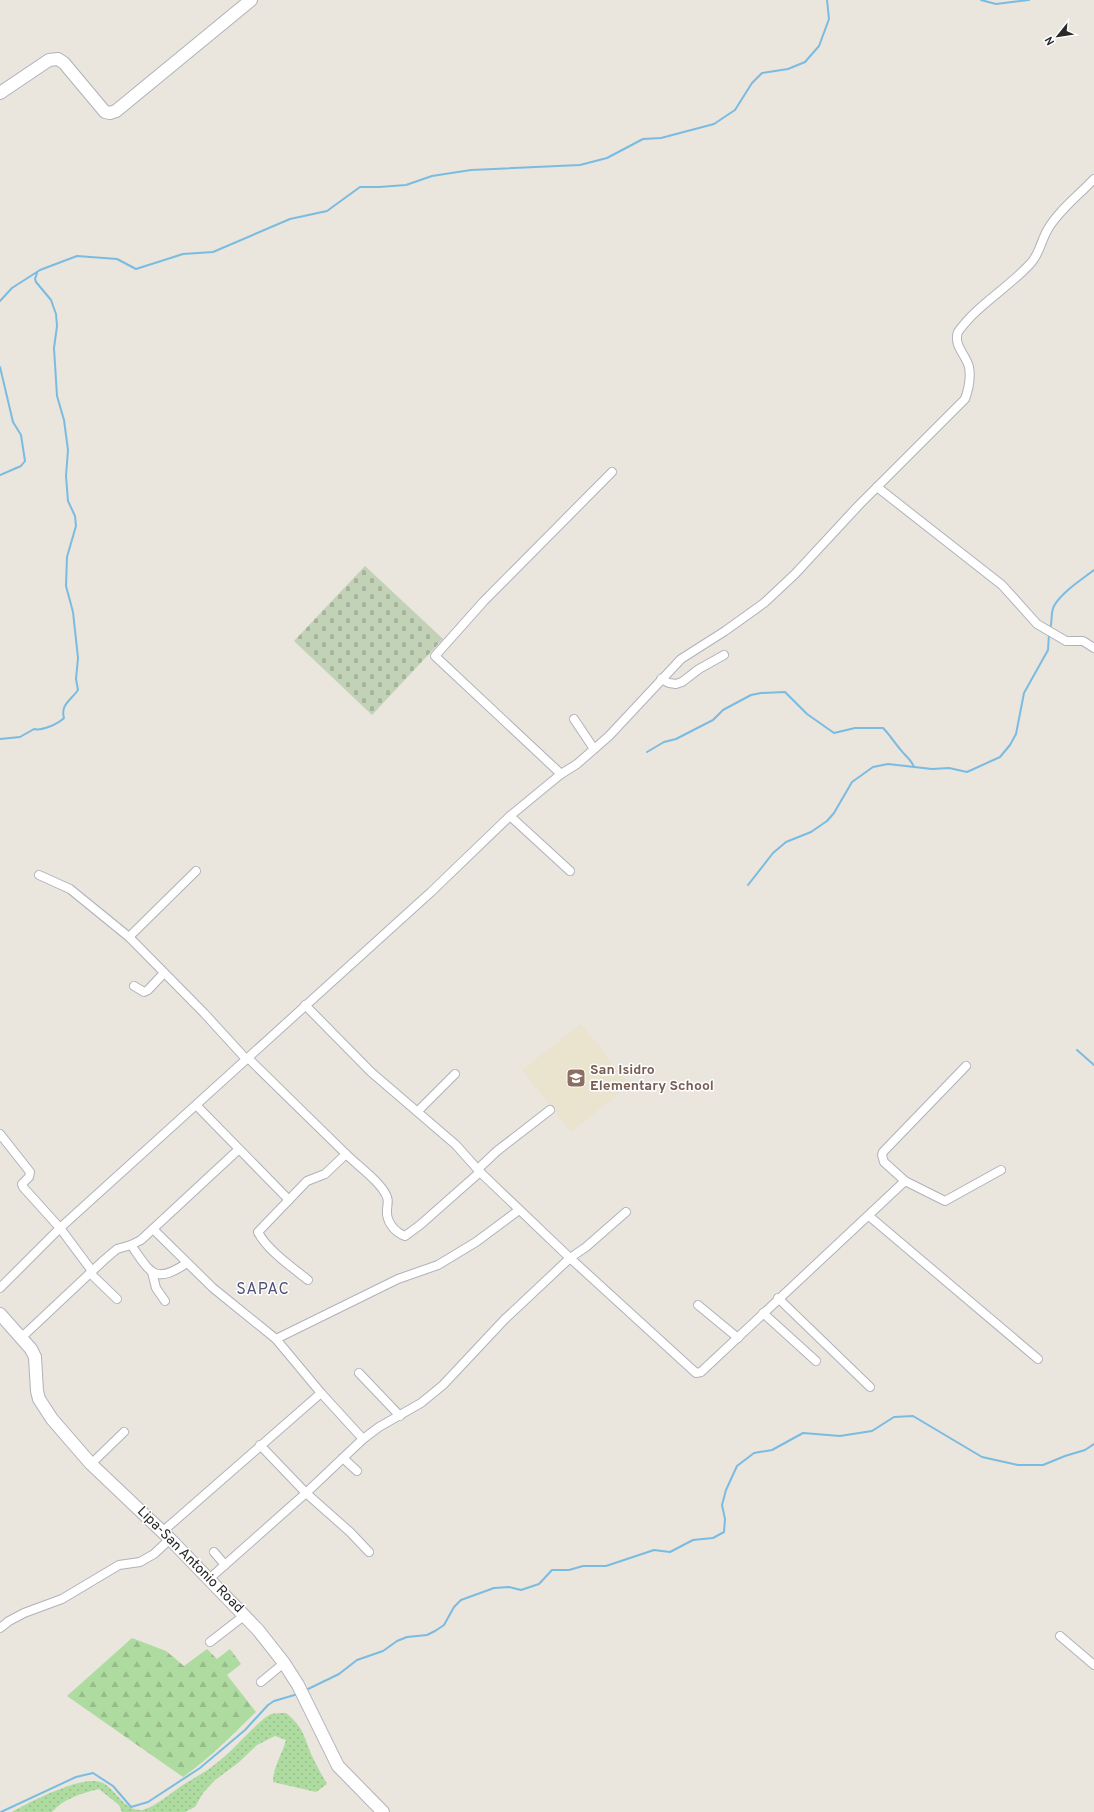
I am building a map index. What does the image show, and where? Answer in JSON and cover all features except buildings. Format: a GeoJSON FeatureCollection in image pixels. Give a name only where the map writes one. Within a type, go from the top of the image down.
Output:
{"type":"FeatureCollection","features":[{"type":"Feature","properties":{"kind":"main road"},"geometry":{"type":"LineString","coordinates":[[0,93],[49,60],[58,59],[64,62],[104,112],[110,113],[116,111],[251,0]]}},
{"type":"Feature","properties":{"kind":"main road","name":"Lipa-San Antonio Road"},"geometry":{"type":"LineString","coordinates":[[0,1314],[22,1337],[35,1356],[37,1390],[43,1407],[68,1440],[91,1464],[166,1535],[245,1615],[284,1663],[298,1685],[338,1766],[383,1812]]}},
{"type":"Feature","properties":{"kind":"street"},"geometry":{"type":"LineString","coordinates":[[0,1288],[60,1228],[431,892],[510,816],[561,774],[577,764],[609,736],[681,659],[725,631],[764,603],[795,574],[858,505],[965,399],[970,377],[968,366],[958,344],[957,336],[963,325],[978,309],[1031,264],[1038,254],[1047,230],[1054,220],[1094,180]]}},
{"type":"Feature","properties":{"kind":"street"},"geometry":{"type":"LineString","coordinates":[[561,774],[435,656],[484,601],[612,472]]}},
{"type":"Feature","properties":{"kind":"street"},"geometry":{"type":"LineString","coordinates":[[877,487],[1002,585],[1033,620],[1066,641],[1083,641],[1094,648]]}},
{"type":"Feature","properties":{"kind":"street"},"geometry":{"type":"LineString","coordinates":[[661,679],[669,684],[682,682],[699,669],[724,655]]}},
{"type":"Feature","properties":{"kind":"street"},"geometry":{"type":"LineString","coordinates":[[574,719],[594,749]]}},
{"type":"Feature","properties":{"kind":"street"},"geometry":{"type":"LineString","coordinates":[[510,816],[570,871]]}},
{"type":"Feature","properties":{"kind":"street"},"geometry":{"type":"LineString","coordinates":[[129,937],[196,871]]}},
{"type":"Feature","properties":{"kind":"street"},"geometry":{"type":"LineString","coordinates":[[38,875],[61,884],[76,893],[129,937],[247,1059],[374,1180],[387,1196],[387,1219],[390,1224],[405,1236],[420,1225],[480,1170],[497,1151],[550,1110]]}},
{"type":"Feature","properties":{"kind":"street"},"geometry":{"type":"LineString","coordinates":[[134,986],[144,992],[148,990],[164,973]]}},
{"type":"Feature","properties":{"kind":"street"},"geometry":{"type":"LineString","coordinates":[[305,1005],[371,1072],[418,1111],[480,1170],[519,1210],[696,1373],[701,1372],[778,1298],[869,1216],[905,1181]]}},
{"type":"Feature","properties":{"kind":"street"},"geometry":{"type":"LineString","coordinates":[[966,1066],[883,1152],[882,1155],[884,1162],[905,1181],[945,1201],[1001,1170]]}},
{"type":"Feature","properties":{"kind":"street"},"geometry":{"type":"LineString","coordinates":[[418,1111],[455,1074]]}},
{"type":"Feature","properties":{"kind":"street"},"geometry":{"type":"LineString","coordinates":[[196,1105],[238,1150],[289,1200]]}},
{"type":"Feature","properties":{"kind":"street"},"geometry":{"type":"LineString","coordinates":[[0,1134],[30,1172],[29,1177],[23,1181],[23,1187],[60,1228],[91,1272],[117,1299]]}},
{"type":"Feature","properties":{"kind":"street"},"geometry":{"type":"LineString","coordinates":[[22,1337],[117,1249],[131,1245],[153,1229],[238,1150]]}},
{"type":"Feature","properties":{"kind":"street"},"geometry":{"type":"LineString","coordinates":[[308,1280],[278,1255],[260,1237],[258,1232],[307,1181],[326,1174],[346,1154]]}},
{"type":"Feature","properties":{"kind":"street"},"geometry":{"type":"LineString","coordinates":[[276,1339],[398,1279],[438,1265],[476,1242],[519,1210]]}},
{"type":"Feature","properties":{"kind":"street"},"geometry":{"type":"LineString","coordinates":[[210,1579],[306,1493],[363,1439],[379,1427],[421,1403],[443,1385],[504,1320],[570,1258],[586,1247],[626,1212]]}},
{"type":"Feature","properties":{"kind":"street"},"geometry":{"type":"LineString","coordinates":[[869,1216],[1038,1359]]}},
{"type":"Feature","properties":{"kind":"street"},"geometry":{"type":"LineString","coordinates":[[153,1229],[213,1288],[276,1339],[321,1393],[363,1439]]}},
{"type":"Feature","properties":{"kind":"street"},"geometry":{"type":"LineString","coordinates":[[131,1245],[152,1272],[156,1288],[165,1301]]}},
{"type":"Feature","properties":{"kind":"street"},"geometry":{"type":"LineString","coordinates":[[152,1272],[161,1275],[170,1274],[188,1263]]}},
{"type":"Feature","properties":{"kind":"street"},"geometry":{"type":"LineString","coordinates":[[778,1298],[870,1387]]}},
{"type":"Feature","properties":{"kind":"street"},"geometry":{"type":"LineString","coordinates":[[698,1305],[738,1338]]}},
{"type":"Feature","properties":{"kind":"street"},"geometry":{"type":"LineString","coordinates":[[763,1313],[816,1361]]}},
{"type":"Feature","properties":{"kind":"street"},"geometry":{"type":"LineString","coordinates":[[359,1373],[400,1416]]}},
{"type":"Feature","properties":{"kind":"street"},"geometry":{"type":"LineString","coordinates":[[0,1628],[24,1613],[62,1599],[119,1565],[140,1562],[154,1554],[166,1535],[260,1445],[321,1393]]}},
{"type":"Feature","properties":{"kind":"street"},"geometry":{"type":"LineString","coordinates":[[91,1464],[124,1432]]}},
{"type":"Feature","properties":{"kind":"street"},"geometry":{"type":"LineString","coordinates":[[260,1445],[306,1493],[350,1532],[369,1552]]}},
{"type":"Feature","properties":{"kind":"street"},"geometry":{"type":"LineString","coordinates":[[343,1458],[357,1471]]}},
{"type":"Feature","properties":{"kind":"street"},"geometry":{"type":"LineString","coordinates":[[214,1552],[225,1565]]}},
{"type":"Feature","properties":{"kind":"street"},"geometry":{"type":"LineString","coordinates":[[210,1642],[245,1615]]}},
{"type":"Feature","properties":{"kind":"street"},"geometry":{"type":"LineString","coordinates":[[1060,1636],[1094,1665]]}},
{"type":"Feature","properties":{"kind":"street"},"geometry":{"type":"LineString","coordinates":[[261,1682],[284,1663]]}},
{"type":"Feature","properties":{"kind":"shaded area","name":"San Isidro Elementary School"},"geometry":{"type":"Polygon","coordinates":[[[581,1024],[629,1085],[571,1132],[522,1070],[581,1024]]]}},
{"type":"Feature","properties":{"kind":"green space"},"geometry":{"type":"Polygon","coordinates":[[[365,566],[443,639],[372,715],[294,641],[365,566]]]}},
{"type":"Feature","properties":{"kind":"green space"},"geometry":{"type":"Polygon","coordinates":[[[132,1638],[166,1651],[184,1666],[207,1649],[217,1659],[230,1649],[241,1664],[227,1675],[256,1712],[212,1754],[183,1777],[67,1696],[132,1638]]]}},
{"type":"Feature","properties":{"kind":"green space"},"geometry":{"type":"Polygon","coordinates":[[[276,1713],[286,1713],[301,1729],[310,1751],[327,1784],[316,1792],[273,1782],[276,1766],[286,1740],[275,1736],[257,1745],[238,1763],[215,1780],[203,1793],[195,1807],[185,1812],[122,1812],[119,1805],[99,1789],[67,1800],[56,1807],[52,1812],[12,1812],[55,1791],[68,1786],[91,1781],[100,1782],[106,1785],[130,1807],[136,1810],[143,1810],[158,1803],[214,1765],[229,1753],[266,1717],[276,1713]]]}},
{"type":"Feature","properties":{"kind":"waterway"},"geometry":{"type":"LineString","coordinates":[[0,301],[12,288],[40,270],[77,256],[117,259],[136,269],[183,254],[213,252],[290,219],[327,211],[360,187],[406,185],[432,176],[471,170],[580,165],[607,158],[643,139],[661,138],[714,124],[735,110],[752,83],[762,73],[788,69],[805,62],[819,46],[829,19],[827,0]]}},
{"type":"Feature","properties":{"kind":"waterway"},"geometry":{"type":"LineString","coordinates":[[981,0],[996,4],[1029,0]]}},
{"type":"Feature","properties":{"kind":"waterway"},"geometry":{"type":"LineString","coordinates":[[0,739],[20,737],[34,729],[45,728],[58,723],[64,718],[63,713],[65,706],[78,690],[76,679],[78,658],[73,612],[66,586],[67,557],[76,526],[75,516],[68,501],[66,476],[68,450],[64,420],[57,396],[54,348],[57,326],[56,314],[51,300],[36,282],[35,279],[37,273]]}},
{"type":"Feature","properties":{"kind":"waterway"},"geometry":{"type":"LineString","coordinates":[[0,367],[13,422],[21,435],[25,461],[21,466],[0,475]]}},
{"type":"Feature","properties":{"kind":"waterway"},"geometry":{"type":"LineString","coordinates":[[1050,628],[1053,609],[1057,601],[1072,586],[1094,570]]}},
{"type":"Feature","properties":{"kind":"waterway"},"geometry":{"type":"LineString","coordinates":[[748,885],[773,853],[786,842],[811,832],[827,821],[834,813],[852,782],[873,767],[888,764],[932,769],[949,768],[967,772],[1000,757],[1010,745],[1016,734],[1024,693],[1048,650],[1049,634]]}},
{"type":"Feature","properties":{"kind":"waterway"},"geometry":{"type":"LineString","coordinates":[[647,752],[664,742],[676,739],[713,720],[723,710],[751,695],[785,692],[807,714],[834,733],[855,728],[883,728],[910,760],[914,767]]}},
{"type":"Feature","properties":{"kind":"waterway"},"geometry":{"type":"LineString","coordinates":[[1077,1050],[1094,1065]]}},
{"type":"Feature","properties":{"kind":"waterway"},"geometry":{"type":"LineString","coordinates":[[306,1690],[339,1674],[357,1660],[383,1651],[397,1641],[407,1637],[427,1635],[435,1631],[444,1625],[454,1607],[461,1600],[494,1588],[509,1587],[521,1590],[539,1584],[552,1570],[569,1570],[583,1566],[606,1566],[654,1550],[670,1552],[693,1540],[713,1538],[724,1532],[725,1519],[722,1505],[726,1490],[737,1466],[754,1453],[772,1450],[803,1433],[840,1436],[872,1431],[894,1417],[913,1416],[982,1457],[1018,1465],[1043,1465],[1085,1450],[1094,1444]]}},
{"type":"Feature","properties":{"kind":"waterway"},"geometry":{"type":"LineString","coordinates":[[1,1812],[76,1777],[93,1773],[113,1786],[131,1807],[148,1802],[200,1768],[245,1730],[268,1705],[274,1701],[298,1694]]}},
{"type":"Feature","properties":{"kind":"place","name":"San Isidro Elementary School"},"geometry":{"type":"Point","coordinates":[576,1078]}},
{"type":"Feature","properties":{"kind":"district","name":"SAPAC"},"geometry":{"type":"Point","coordinates":[263,1290]}}]}
